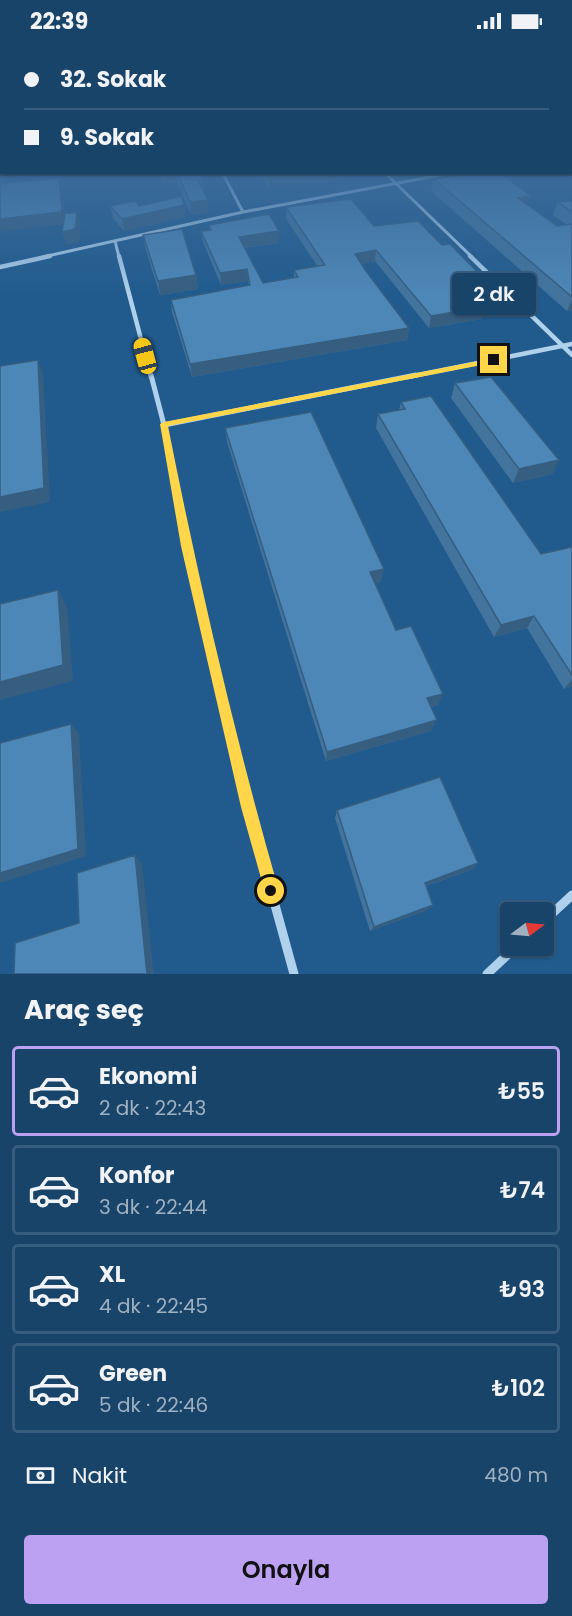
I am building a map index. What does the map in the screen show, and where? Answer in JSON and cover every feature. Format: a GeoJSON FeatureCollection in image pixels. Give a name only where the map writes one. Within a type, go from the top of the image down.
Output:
{"type":"FeatureCollection","features":[{"type":"Feature","properties":{"kind":"street"},"geometry":{"type":"LineString","coordinates":[[240,206],[243,212]]}},
{"type":"Feature","properties":{"kind":"street"},"geometry":{"type":"LineString","coordinates":[[0,267],[272,206]]}},
{"type":"Feature","properties":{"kind":"street"},"geometry":{"type":"LineString","coordinates":[[419,206],[572,355]]}},
{"type":"Feature","properties":{"kind":"street"},"geometry":{"type":"LineString","coordinates":[[114,241],[164,424],[186,546],[243,785],[294,974]]}},
{"type":"Feature","properties":{"kind":"street"},"geometry":{"type":"LineString","coordinates":[[164,424],[572,344]]}},
{"type":"Feature","properties":{"kind":"street"},"geometry":{"type":"LineString","coordinates":[[554,912],[572,895]]}},
{"type":"Feature","properties":{"kind":"street"},"geometry":{"type":"LineString","coordinates":[[487,974],[506,956]]}},
{"type":"Feature","properties":{"kind":"building"},"geometry":{"type":"Polygon","coordinates":[[[0,206],[62,206],[62,212],[0,219],[0,206]]]}},
{"type":"Feature","properties":{"kind":"building"},"geometry":{"type":"Polygon","coordinates":[[[110,206],[177,206],[122,219],[110,206]]]}},
{"type":"Feature","properties":{"kind":"building"},"geometry":{"type":"Polygon","coordinates":[[[357,206],[374,226],[418,221],[442,245],[450,244],[503,298],[480,301],[485,307],[431,316],[376,250],[355,254],[409,328],[190,364],[171,300],[250,285],[247,269],[220,273],[201,231],[211,230],[209,225],[269,214],[279,231],[239,237],[263,283],[298,277],[294,270],[325,265],[286,207],[357,206]]]}},
{"type":"Feature","properties":{"kind":"building"},"geometry":{"type":"Polygon","coordinates":[[[466,206],[530,206],[557,226],[572,224],[572,297],[466,206]]]}},
{"type":"Feature","properties":{"kind":"building"},"geometry":{"type":"Polygon","coordinates":[[[65,213],[77,213],[75,229],[62,232],[65,213]]]}},
{"type":"Feature","properties":{"kind":"building"},"geometry":{"type":"Polygon","coordinates":[[[182,229],[196,275],[158,281],[143,235],[182,229]]]}},
{"type":"Feature","properties":{"kind":"building"},"geometry":{"type":"Polygon","coordinates":[[[38,360],[44,488],[0,497],[0,366],[38,360]]]}},
{"type":"Feature","properties":{"kind":"building"},"geometry":{"type":"Polygon","coordinates":[[[491,377],[559,460],[519,469],[455,383],[491,377]]]}},
{"type":"Feature","properties":{"kind":"building"},"geometry":{"type":"Polygon","coordinates":[[[431,396],[541,554],[572,547],[572,675],[534,616],[501,625],[378,414],[405,409],[401,402],[431,396]]]}},
{"type":"Feature","properties":{"kind":"building"},"geometry":{"type":"Polygon","coordinates":[[[311,412],[384,569],[370,572],[396,630],[411,626],[443,694],[427,698],[437,720],[327,752],[225,428],[311,412]]]}},
{"type":"Feature","properties":{"kind":"building"},"geometry":{"type":"Polygon","coordinates":[[[58,590],[63,665],[0,682],[0,604],[58,590]]]}},
{"type":"Feature","properties":{"kind":"building"},"geometry":{"type":"Polygon","coordinates":[[[71,724],[78,849],[0,873],[0,743],[71,724]]]}},
{"type":"Feature","properties":{"kind":"building"},"geometry":{"type":"Polygon","coordinates":[[[440,777],[478,863],[425,883],[433,905],[374,927],[337,810],[440,777]]]}},
{"type":"Feature","properties":{"kind":"building"},"geometry":{"type":"Polygon","coordinates":[[[135,855],[147,974],[14,974],[15,943],[79,923],[77,873],[135,855]]]}},
{"type":"Feature","properties":{"kind":"route"},"geometry":{"type":"LineString","coordinates":[[271,891],[248,807],[186,546],[164,424],[494,360]]}}]}
